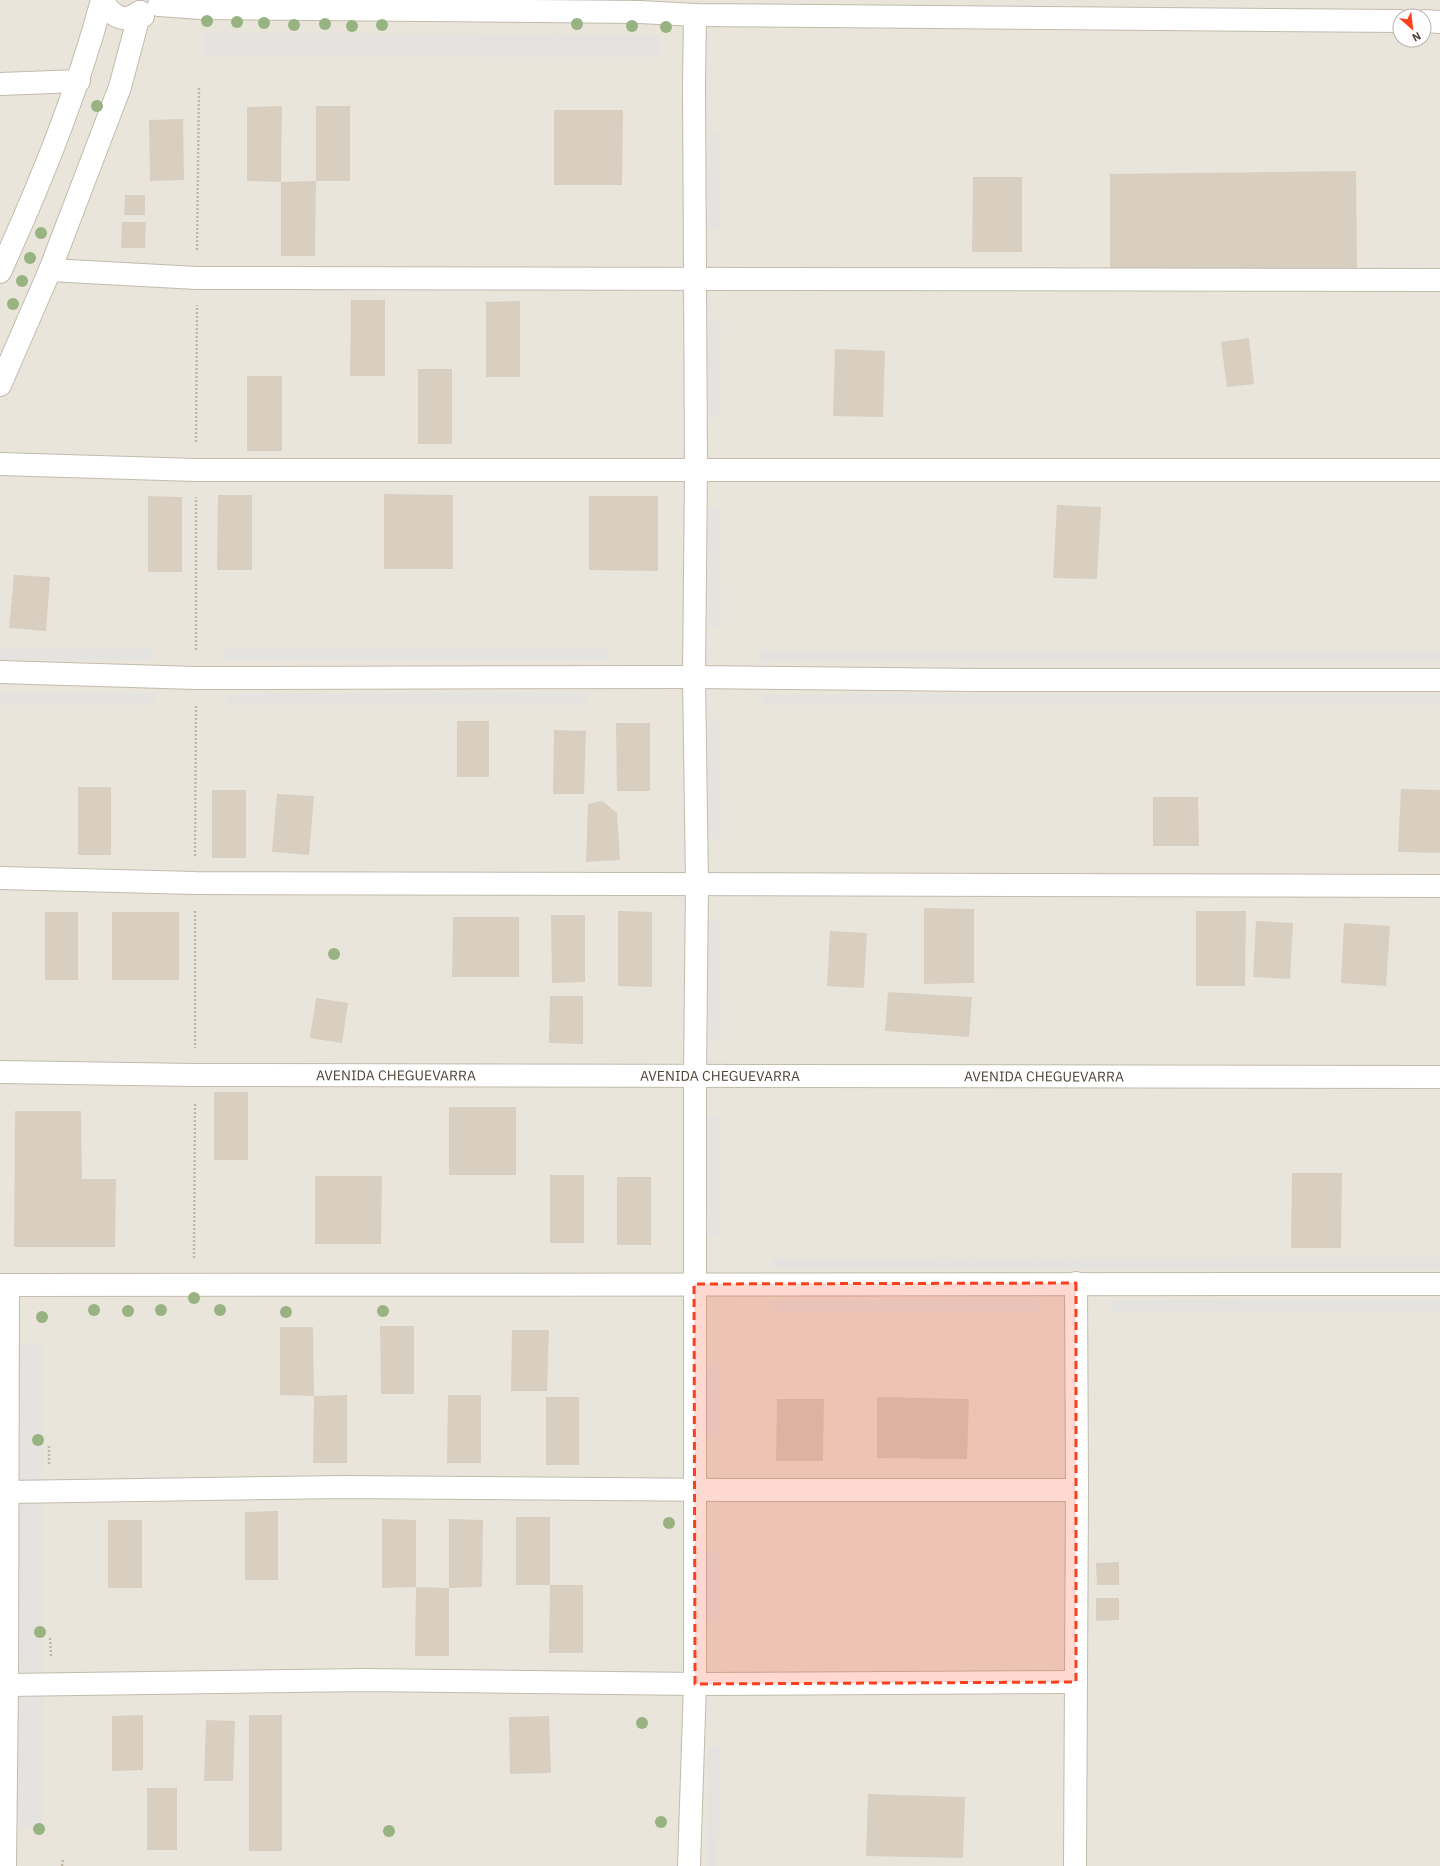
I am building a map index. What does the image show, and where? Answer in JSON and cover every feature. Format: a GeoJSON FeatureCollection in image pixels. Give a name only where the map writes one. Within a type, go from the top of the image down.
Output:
{"type":"FeatureCollection","features":[{"type":"Feature","properties":{"kind":"street"},"geometry":{"type":"LineString","coordinates":[[102,0],[105,7],[115,15],[127,18],[153,6],[201,8],[640,12],[695,15],[1392,21]]}},
{"type":"Feature","properties":{"kind":"street"},"geometry":{"type":"LineString","coordinates":[[0,272],[18,233],[79,81],[102,0]]}},
{"type":"Feature","properties":{"kind":"street"},"geometry":{"type":"LineString","coordinates":[[0,385],[50,270],[120,87],[153,6]]}},
{"type":"Feature","properties":{"kind":"street"},"geometry":{"type":"LineString","coordinates":[[689,1866],[695,1684],[694,1284],[698,884],[694,677],[696,470],[694,279],[695,15]]}},
{"type":"Feature","properties":{"kind":"street"},"geometry":{"type":"LineString","coordinates":[[0,84],[79,81]]}},
{"type":"Feature","properties":{"kind":"street"},"geometry":{"type":"LineString","coordinates":[[50,270],[197,278],[1440,280]]}},
{"type":"Feature","properties":{"kind":"street"},"geometry":{"type":"LineString","coordinates":[[0,464],[196,470],[1440,470]]}},
{"type":"Feature","properties":{"kind":"street"},"geometry":{"type":"LineString","coordinates":[[0,672],[196,678],[694,677],[972,680],[1440,680]]}},
{"type":"Feature","properties":{"kind":"street"},"geometry":{"type":"LineString","coordinates":[[0,878],[195,882],[1440,886]]}},
{"type":"Feature","properties":{"kind":"street","name":"AVENIDA CHEGUEVARRA"},"geometry":{"type":"LineString","coordinates":[[0,1072],[195,1075],[695,1075],[744,1077],[1440,1077]]}},
{"type":"Feature","properties":{"kind":"street"},"geometry":{"type":"LineString","coordinates":[[1075,1866],[1077,1490],[1076,1283]]}},
{"type":"Feature","properties":{"kind":"street"},"geometry":{"type":"LineString","coordinates":[[5,1866],[7,1492],[4,1285],[1076,1283],[1440,1284]]}},
{"type":"Feature","properties":{"kind":"street"},"geometry":{"type":"LineString","coordinates":[[7,1492],[343,1487],[695,1490],[1077,1490]]}},
{"type":"Feature","properties":{"kind":"street"},"geometry":{"type":"LineString","coordinates":[[7,1685],[365,1680],[695,1684],[1076,1682]]}},
{"type":"Feature","properties":{"kind":"path"},"geometry":{"type":"LineString","coordinates":[[49,1446],[49,1466]]}},
{"type":"Feature","properties":{"kind":"path"},"geometry":{"type":"LineString","coordinates":[[50,1638],[51,1658]]}},
{"type":"Feature","properties":{"kind":"path"},"geometry":{"type":"LineString","coordinates":[[62,1866],[63,1860]]}},
{"type":"Feature","properties":{"kind":"highlighted area"},"geometry":{"type":"Polygon","coordinates":[[[1076,1283],[1076,1682],[695,1684],[694,1284],[1076,1283]]]}},
{"type":"Feature","properties":{"kind":"shaded area"},"geometry":{"type":"Polygon","coordinates":[[[0,0],[1440,0],[1440,1866],[0,1866],[0,0]]]}},
{"type":"Feature","properties":{"kind":"shaded area"},"geometry":{"type":"Polygon","coordinates":[[[204,33],[660,34],[660,57],[204,56],[204,33]]]}},
{"type":"Feature","properties":{"kind":"shaded area"},"geometry":{"type":"Polygon","coordinates":[[[709,134],[720,134],[719,230],[707,230],[709,134]]]}},
{"type":"Feature","properties":{"kind":"shaded area"},"geometry":{"type":"Polygon","coordinates":[[[709,321],[721,321],[719,417],[708,417],[709,321]]]}},
{"type":"Feature","properties":{"kind":"shaded area"},"geometry":{"type":"Polygon","coordinates":[[[720,507],[721,627],[709,628],[708,508],[720,507]]]}},
{"type":"Feature","properties":{"kind":"shaded area"},"geometry":{"type":"Polygon","coordinates":[[[0,648],[151,648],[151,660],[0,660],[0,648]]]}},
{"type":"Feature","properties":{"kind":"shaded area"},"geometry":{"type":"Polygon","coordinates":[[[223,648],[608,648],[609,660],[223,660],[223,648]]]}},
{"type":"Feature","properties":{"kind":"shaded area"},"geometry":{"type":"Polygon","coordinates":[[[760,651],[1440,651],[1440,662],[760,662],[760,651]]]}},
{"type":"Feature","properties":{"kind":"shaded area"},"geometry":{"type":"Polygon","coordinates":[[[0,693],[154,693],[154,705],[0,705],[0,693]]]}},
{"type":"Feature","properties":{"kind":"shaded area"},"geometry":{"type":"Polygon","coordinates":[[[226,693],[587,693],[587,705],[226,705],[226,693]]]}},
{"type":"Feature","properties":{"kind":"shaded area"},"geometry":{"type":"Polygon","coordinates":[[[763,694],[1440,694],[1440,705],[762,705],[763,694]]]}},
{"type":"Feature","properties":{"kind":"shaded area"},"geometry":{"type":"Polygon","coordinates":[[[708,719],[720,719],[721,839],[709,839],[708,719]]]}},
{"type":"Feature","properties":{"kind":"shaded area"},"geometry":{"type":"Polygon","coordinates":[[[708,921],[720,921],[721,1041],[709,1041],[708,921]]]}},
{"type":"Feature","properties":{"kind":"shaded area"},"geometry":{"type":"Polygon","coordinates":[[[707,1116],[719,1116],[720,1236],[708,1236],[707,1116]]]}},
{"type":"Feature","properties":{"kind":"shaded area"},"geometry":{"type":"Polygon","coordinates":[[[1440,1257],[1440,1269],[771,1269],[771,1258],[1440,1257]]]}},
{"type":"Feature","properties":{"kind":"shaded area"},"geometry":{"type":"Polygon","coordinates":[[[774,1300],[1039,1301],[1039,1312],[774,1312],[774,1300]]]}},
{"type":"Feature","properties":{"kind":"shaded area"},"geometry":{"type":"Polygon","coordinates":[[[1111,1300],[1440,1300],[1440,1312],[1111,1312],[1111,1300]]]}},
{"type":"Feature","properties":{"kind":"shaded area"},"geometry":{"type":"Polygon","coordinates":[[[0,1344],[43,1344],[42,1826],[0,1826],[0,1344]]]}},
{"type":"Feature","properties":{"kind":"shaded area"},"geometry":{"type":"Polygon","coordinates":[[[708,1364],[720,1365],[717,1437],[706,1436],[708,1364]]]}},
{"type":"Feature","properties":{"kind":"shaded area"},"geometry":{"type":"Polygon","coordinates":[[[707,1551],[719,1551],[718,1623],[706,1623],[707,1551]]]}},
{"type":"Feature","properties":{"kind":"shaded area"},"geometry":{"type":"Polygon","coordinates":[[[708,1746],[720,1746],[718,1866],[706,1866],[708,1746]]]}},
{"type":"Feature","properties":{"kind":"building"},"geometry":{"type":"Polygon","coordinates":[[[282,106],[281,182],[247,181],[247,107],[282,106]]]}},
{"type":"Feature","properties":{"kind":"building"},"geometry":{"type":"Polygon","coordinates":[[[316,106],[350,106],[350,181],[316,181],[316,106]]]}},
{"type":"Feature","properties":{"kind":"building"},"geometry":{"type":"Polygon","coordinates":[[[554,110],[623,110],[622,185],[554,185],[554,110]]]}},
{"type":"Feature","properties":{"kind":"building"},"geometry":{"type":"Polygon","coordinates":[[[183,119],[184,180],[150,181],[149,120],[183,119]]]}},
{"type":"Feature","properties":{"kind":"building"},"geometry":{"type":"Polygon","coordinates":[[[1356,171],[1357,271],[1110,273],[1110,174],[1356,171]]]}},
{"type":"Feature","properties":{"kind":"building"},"geometry":{"type":"Polygon","coordinates":[[[973,177],[1022,177],[1022,252],[972,252],[973,177]]]}},
{"type":"Feature","properties":{"kind":"building"},"geometry":{"type":"Polygon","coordinates":[[[316,181],[315,256],[281,256],[281,182],[316,181]]]}},
{"type":"Feature","properties":{"kind":"building"},"geometry":{"type":"Polygon","coordinates":[[[125,195],[145,195],[145,215],[124,215],[125,195]]]}},
{"type":"Feature","properties":{"kind":"building"},"geometry":{"type":"Polygon","coordinates":[[[122,222],[146,222],[145,248],[121,248],[122,222]]]}},
{"type":"Feature","properties":{"kind":"building"},"geometry":{"type":"Polygon","coordinates":[[[351,300],[385,300],[385,376],[350,376],[351,300]]]}},
{"type":"Feature","properties":{"kind":"building"},"geometry":{"type":"Polygon","coordinates":[[[520,301],[520,377],[486,377],[486,302],[520,301]]]}},
{"type":"Feature","properties":{"kind":"building"},"geometry":{"type":"Polygon","coordinates":[[[1249,338],[1254,384],[1227,387],[1221,342],[1249,338]]]}},
{"type":"Feature","properties":{"kind":"building"},"geometry":{"type":"Polygon","coordinates":[[[835,349],[885,351],[883,417],[833,416],[835,349]]]}},
{"type":"Feature","properties":{"kind":"building"},"geometry":{"type":"Polygon","coordinates":[[[418,369],[452,369],[452,444],[418,444],[418,369]]]}},
{"type":"Feature","properties":{"kind":"building"},"geometry":{"type":"Polygon","coordinates":[[[247,376],[282,376],[282,451],[247,451],[247,376]]]}},
{"type":"Feature","properties":{"kind":"building"},"geometry":{"type":"Polygon","coordinates":[[[384,494],[453,495],[453,569],[384,569],[384,494]]]}},
{"type":"Feature","properties":{"kind":"building"},"geometry":{"type":"Polygon","coordinates":[[[218,495],[252,495],[252,570],[217,570],[218,495]]]}},
{"type":"Feature","properties":{"kind":"building"},"geometry":{"type":"Polygon","coordinates":[[[148,496],[182,497],[182,572],[148,572],[148,496]]]}},
{"type":"Feature","properties":{"kind":"building"},"geometry":{"type":"Polygon","coordinates":[[[589,496],[658,496],[658,571],[589,570],[589,496]]]}},
{"type":"Feature","properties":{"kind":"building"},"geometry":{"type":"Polygon","coordinates":[[[1057,505],[1101,507],[1097,579],[1053,578],[1057,505]]]}},
{"type":"Feature","properties":{"kind":"building"},"geometry":{"type":"Polygon","coordinates":[[[14,575],[50,577],[46,631],[9,628],[14,575]]]}},
{"type":"Feature","properties":{"kind":"building"},"geometry":{"type":"Polygon","coordinates":[[[457,721],[489,721],[489,777],[457,777],[457,721]]]}},
{"type":"Feature","properties":{"kind":"building"},"geometry":{"type":"Polygon","coordinates":[[[616,723],[650,723],[650,791],[617,791],[616,723]]]}},
{"type":"Feature","properties":{"kind":"building"},"geometry":{"type":"Polygon","coordinates":[[[554,730],[586,731],[584,794],[553,794],[554,730]]]}},
{"type":"Feature","properties":{"kind":"building"},"geometry":{"type":"Polygon","coordinates":[[[78,787],[111,787],[111,855],[78,855],[78,787]]]}},
{"type":"Feature","properties":{"kind":"building"},"geometry":{"type":"Polygon","coordinates":[[[1401,789],[1440,790],[1440,853],[1398,852],[1401,789]]]}},
{"type":"Feature","properties":{"kind":"building"},"geometry":{"type":"Polygon","coordinates":[[[212,790],[246,790],[246,858],[212,858],[212,790]]]}},
{"type":"Feature","properties":{"kind":"building"},"geometry":{"type":"Polygon","coordinates":[[[277,794],[314,796],[309,855],[272,852],[277,794]]]}},
{"type":"Feature","properties":{"kind":"building"},"geometry":{"type":"Polygon","coordinates":[[[1153,797],[1198,797],[1199,846],[1153,846],[1153,797]]]}},
{"type":"Feature","properties":{"kind":"building"},"geometry":{"type":"Polygon","coordinates":[[[602,801],[617,813],[620,860],[586,862],[588,804],[602,801]]]}},
{"type":"Feature","properties":{"kind":"building"},"geometry":{"type":"Polygon","coordinates":[[[924,908],[974,909],[974,983],[924,984],[924,908]]]}},
{"type":"Feature","properties":{"kind":"building"},"geometry":{"type":"Polygon","coordinates":[[[618,911],[652,912],[652,987],[618,986],[618,911]]]}},
{"type":"Feature","properties":{"kind":"building"},"geometry":{"type":"Polygon","coordinates":[[[1196,911],[1246,911],[1245,986],[1196,986],[1196,911]]]}},
{"type":"Feature","properties":{"kind":"building"},"geometry":{"type":"Polygon","coordinates":[[[45,912],[78,912],[78,980],[45,980],[45,912]]]}},
{"type":"Feature","properties":{"kind":"building"},"geometry":{"type":"Polygon","coordinates":[[[112,912],[179,912],[179,980],[112,980],[112,912]]]}},
{"type":"Feature","properties":{"kind":"building"},"geometry":{"type":"Polygon","coordinates":[[[551,915],[585,915],[585,982],[552,983],[551,915]]]}},
{"type":"Feature","properties":{"kind":"building"},"geometry":{"type":"Polygon","coordinates":[[[453,917],[519,917],[519,977],[452,977],[453,917]]]}},
{"type":"Feature","properties":{"kind":"building"},"geometry":{"type":"Polygon","coordinates":[[[1256,921],[1293,923],[1290,979],[1253,977],[1256,921]]]}},
{"type":"Feature","properties":{"kind":"building"},"geometry":{"type":"Polygon","coordinates":[[[1344,923],[1390,926],[1386,986],[1341,983],[1344,923]]]}},
{"type":"Feature","properties":{"kind":"building"},"geometry":{"type":"Polygon","coordinates":[[[830,931],[867,933],[864,988],[827,986],[830,931]]]}},
{"type":"Feature","properties":{"kind":"building"},"geometry":{"type":"Polygon","coordinates":[[[888,992],[972,997],[969,1037],[885,1031],[888,992]]]}},
{"type":"Feature","properties":{"kind":"building"},"geometry":{"type":"Polygon","coordinates":[[[550,996],[583,996],[583,1044],[549,1043],[550,996]]]}},
{"type":"Feature","properties":{"kind":"building"},"geometry":{"type":"Polygon","coordinates":[[[316,998],[348,1003],[342,1043],[310,1038],[316,998]]]}},
{"type":"Feature","properties":{"kind":"building"},"geometry":{"type":"Polygon","coordinates":[[[214,1092],[248,1092],[248,1160],[214,1160],[214,1092]]]}},
{"type":"Feature","properties":{"kind":"building"},"geometry":{"type":"Polygon","coordinates":[[[449,1107],[516,1107],[516,1175],[449,1175],[449,1107]]]}},
{"type":"Feature","properties":{"kind":"building"},"geometry":{"type":"Polygon","coordinates":[[[15,1111],[81,1111],[82,1179],[116,1179],[115,1247],[14,1247],[15,1111]]]}},
{"type":"Feature","properties":{"kind":"building"},"geometry":{"type":"Polygon","coordinates":[[[1292,1173],[1342,1173],[1341,1248],[1291,1248],[1292,1173]]]}},
{"type":"Feature","properties":{"kind":"building"},"geometry":{"type":"Polygon","coordinates":[[[550,1175],[584,1175],[584,1243],[550,1243],[550,1175]]]}},
{"type":"Feature","properties":{"kind":"building"},"geometry":{"type":"Polygon","coordinates":[[[315,1176],[382,1176],[381,1244],[315,1244],[315,1176]]]}},
{"type":"Feature","properties":{"kind":"building"},"geometry":{"type":"Polygon","coordinates":[[[617,1177],[651,1177],[651,1245],[617,1245],[617,1177]]]}},
{"type":"Feature","properties":{"kind":"building"},"geometry":{"type":"Polygon","coordinates":[[[380,1326],[414,1326],[414,1394],[381,1394],[380,1326]]]}},
{"type":"Feature","properties":{"kind":"building"},"geometry":{"type":"Polygon","coordinates":[[[280,1327],[313,1327],[314,1396],[280,1395],[280,1327]]]}},
{"type":"Feature","properties":{"kind":"building"},"geometry":{"type":"Polygon","coordinates":[[[512,1330],[549,1330],[547,1391],[511,1391],[512,1330]]]}},
{"type":"Feature","properties":{"kind":"building"},"geometry":{"type":"Polygon","coordinates":[[[347,1395],[347,1463],[313,1463],[314,1396],[347,1395]]]}},
{"type":"Feature","properties":{"kind":"building"},"geometry":{"type":"Polygon","coordinates":[[[448,1395],[481,1395],[481,1463],[447,1463],[448,1395]]]}},
{"type":"Feature","properties":{"kind":"building"},"geometry":{"type":"Polygon","coordinates":[[[546,1397],[579,1397],[579,1465],[546,1465],[546,1397]]]}},
{"type":"Feature","properties":{"kind":"building"},"geometry":{"type":"Polygon","coordinates":[[[877,1397],[969,1399],[967,1459],[877,1458],[877,1397]]]}},
{"type":"Feature","properties":{"kind":"building"},"geometry":{"type":"Polygon","coordinates":[[[777,1399],[824,1399],[823,1461],[776,1461],[777,1399]]]}},
{"type":"Feature","properties":{"kind":"building"},"geometry":{"type":"Polygon","coordinates":[[[278,1511],[278,1580],[245,1580],[245,1512],[278,1511]]]}},
{"type":"Feature","properties":{"kind":"building"},"geometry":{"type":"Polygon","coordinates":[[[516,1517],[550,1517],[550,1585],[516,1585],[516,1517]]]}},
{"type":"Feature","properties":{"kind":"building"},"geometry":{"type":"Polygon","coordinates":[[[382,1519],[416,1520],[416,1587],[382,1588],[382,1519]]]}},
{"type":"Feature","properties":{"kind":"building"},"geometry":{"type":"Polygon","coordinates":[[[449,1519],[483,1520],[482,1587],[449,1588],[449,1519]]]}},
{"type":"Feature","properties":{"kind":"building"},"geometry":{"type":"Polygon","coordinates":[[[108,1520],[142,1520],[142,1588],[108,1588],[108,1520]]]}},
{"type":"Feature","properties":{"kind":"building"},"geometry":{"type":"Polygon","coordinates":[[[1119,1562],[1119,1585],[1097,1585],[1096,1563],[1119,1562]]]}},
{"type":"Feature","properties":{"kind":"building"},"geometry":{"type":"Polygon","coordinates":[[[550,1585],[583,1585],[583,1653],[549,1653],[550,1585]]]}},
{"type":"Feature","properties":{"kind":"building"},"geometry":{"type":"Polygon","coordinates":[[[416,1587],[449,1588],[449,1656],[415,1656],[416,1587]]]}},
{"type":"Feature","properties":{"kind":"building"},"geometry":{"type":"Polygon","coordinates":[[[1096,1598],[1119,1598],[1119,1620],[1096,1621],[1096,1598]]]}},
{"type":"Feature","properties":{"kind":"building"},"geometry":{"type":"Polygon","coordinates":[[[143,1715],[143,1770],[112,1771],[112,1716],[143,1715]]]}},
{"type":"Feature","properties":{"kind":"building"},"geometry":{"type":"Polygon","coordinates":[[[249,1715],[282,1715],[282,1851],[249,1851],[249,1715]]]}},
{"type":"Feature","properties":{"kind":"building"},"geometry":{"type":"Polygon","coordinates":[[[549,1716],[551,1773],[510,1774],[509,1717],[549,1716]]]}},
{"type":"Feature","properties":{"kind":"building"},"geometry":{"type":"Polygon","coordinates":[[[206,1720],[235,1721],[233,1781],[204,1781],[206,1720]]]}},
{"type":"Feature","properties":{"kind":"building"},"geometry":{"type":"Polygon","coordinates":[[[147,1788],[177,1788],[177,1850],[147,1850],[147,1788]]]}},
{"type":"Feature","properties":{"kind":"building"},"geometry":{"type":"Polygon","coordinates":[[[868,1794],[965,1797],[963,1858],[866,1856],[868,1794]]]}}]}
